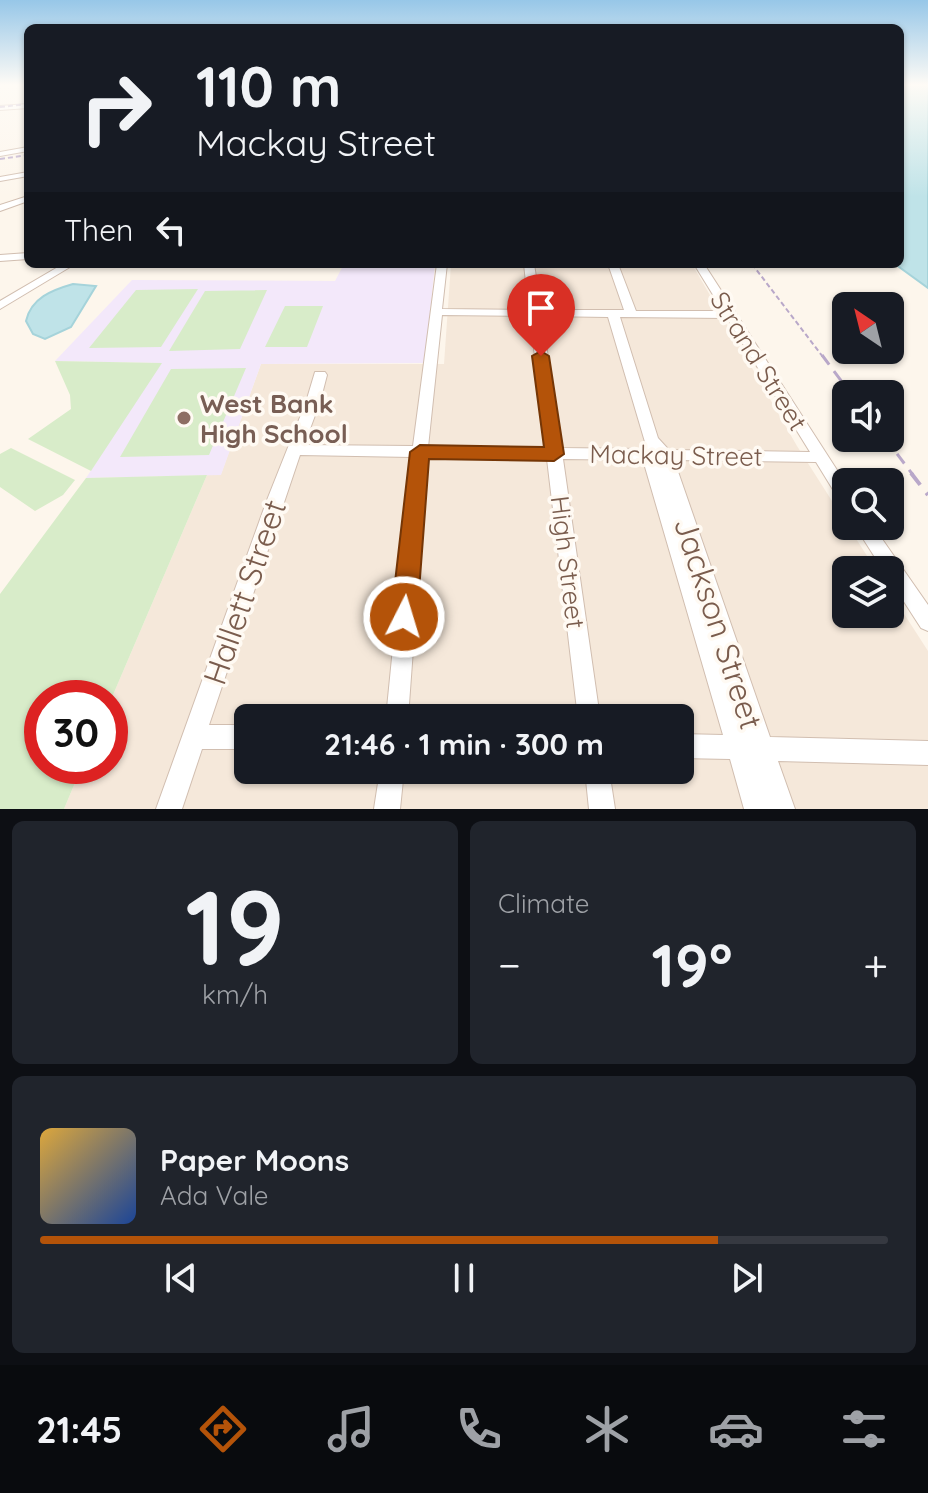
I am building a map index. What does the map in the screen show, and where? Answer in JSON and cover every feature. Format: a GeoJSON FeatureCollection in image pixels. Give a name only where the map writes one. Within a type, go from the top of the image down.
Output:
{"type":"FeatureCollection","features":[{"type":"Feature","properties":{"kind":"street"},"geometry":{"type":"LineString","coordinates":[[0,154],[24,150]]}},
{"type":"Feature","properties":{"kind":"street"},"geometry":{"type":"LineString","coordinates":[[0,169],[24,166]]}},
{"type":"Feature","properties":{"kind":"street"},"geometry":{"type":"LineString","coordinates":[[0,179],[24,175]]}},
{"type":"Feature","properties":{"kind":"street"},"geometry":{"type":"LineString","coordinates":[[0,208],[24,199]]}},
{"type":"Feature","properties":{"kind":"street"},"geometry":{"type":"LineString","coordinates":[[0,258],[24,256]]}},
{"type":"Feature","properties":{"kind":"street"},"geometry":{"type":"LineString","coordinates":[[0,306],[63,268]]}},
{"type":"Feature","properties":{"kind":"street"},"geometry":{"type":"LineString","coordinates":[[398,704],[420,452],[442,268]]}},
{"type":"Feature","properties":{"kind":"street","name":"High Street"},"geometry":{"type":"LineString","coordinates":[[530,268],[587,704]]}},
{"type":"Feature","properties":{"kind":"street"},"geometry":{"type":"LineString","coordinates":[[614,268],[631,313]]}},
{"type":"Feature","properties":{"kind":"street","name":"Strand Street"},"geometry":{"type":"LineString","coordinates":[[702,268],[832,477]]}},
{"type":"Feature","properties":{"kind":"street"},"geometry":{"type":"LineString","coordinates":[[437,312],[731,315]]}},
{"type":"Feature","properties":{"kind":"street","name":"Jackson Street"},"geometry":{"type":"LineString","coordinates":[[613,314],[749,746],[782,809]]}},
{"type":"Feature","properties":{"kind":"street","name":"Hallett Street"},"geometry":{"type":"LineString","coordinates":[[169,809],[320,375]]}},
{"type":"Feature","properties":{"kind":"street","name":"Mackay Street"},"geometry":{"type":"LineString","coordinates":[[294,450],[554,454],[655,449],[818,457]]}},
{"type":"Feature","properties":{"kind":"street"},"geometry":{"type":"LineString","coordinates":[[873,540],[928,622]]}},
{"type":"Feature","properties":{"kind":"street"},"geometry":{"type":"LineString","coordinates":[[194,737],[234,737]]}},
{"type":"Feature","properties":{"kind":"street"},"geometry":{"type":"LineString","coordinates":[[694,746],[928,753]]}},
{"type":"Feature","properties":{"kind":"street","name":"Jackson Street"},"geometry":{"type":"LineString","coordinates":[[749,746],[757,809]]}},
{"type":"Feature","properties":{"kind":"street"},"geometry":{"type":"LineString","coordinates":[[387,809],[390,784]]}},
{"type":"Feature","properties":{"kind":"street"},"geometry":{"type":"LineString","coordinates":[[599,784],[602,809]]}},
{"type":"Feature","properties":{"kind":"shaded area","name":"West Bank High School"},"geometry":{"type":"Polygon","coordinates":[[[342,268],[435,268],[425,363],[261,364],[221,475],[86,478],[161,363],[55,361],[132,280],[335,281],[342,268]]]}},
{"type":"Feature","properties":{"kind":"shaded area"},"geometry":{"type":"Polygon","coordinates":[[[451,268],[694,268],[832,501],[832,540],[857,540],[867,556],[832,556],[832,628],[904,628],[904,614],[928,651],[928,809],[64,809],[74,784],[128,784],[128,680],[119,680],[207,475],[221,474],[261,364],[444,364],[451,268]]]}},
{"type":"Feature","properties":{"kind":"green space"},"geometry":{"type":"Polygon","coordinates":[[[198,289],[161,347],[89,348],[136,290],[198,289]]]}},
{"type":"Feature","properties":{"kind":"green space"},"geometry":{"type":"Polygon","coordinates":[[[267,290],[240,349],[169,351],[205,291],[267,290]]]}},
{"type":"Feature","properties":{"kind":"green space"},"geometry":{"type":"Polygon","coordinates":[[[285,306],[323,306],[307,347],[265,347],[285,306]]]}},
{"type":"Feature","properties":{"kind":"green space"},"geometry":{"type":"Polygon","coordinates":[[[55,361],[162,363],[91,471],[28,439],[71,409],[70,395],[55,361]]]}},
{"type":"Feature","properties":{"kind":"green space"},"geometry":{"type":"Polygon","coordinates":[[[246,368],[209,455],[120,457],[171,369],[246,368]]]}},
{"type":"Feature","properties":{"kind":"green space"},"geometry":{"type":"Polygon","coordinates":[[[11,448],[75,480],[63,495],[35,511],[0,487],[0,454],[11,448]]]}},
{"type":"Feature","properties":{"kind":"green space"},"geometry":{"type":"Polygon","coordinates":[[[207,475],[119,680],[24,680],[24,784],[74,784],[64,809],[0,809],[0,594],[86,478],[207,475]]]}},
{"type":"Feature","properties":{"kind":"water"},"geometry":{"type":"Polygon","coordinates":[[[904,122],[928,122],[928,288],[900,268],[904,268],[904,122]]]}},
{"type":"Feature","properties":{"kind":"water"},"geometry":{"type":"Polygon","coordinates":[[[73,284],[96,286],[71,327],[45,339],[33,334],[26,321],[32,306],[50,292],[73,284]]]}},
{"type":"Feature","properties":{"kind":"railway"},"geometry":{"type":"LineString","coordinates":[[0,159],[24,156]]}},
{"type":"Feature","properties":{"kind":"railway"},"geometry":{"type":"LineString","coordinates":[[755,268],[823,357]]}},
{"type":"Feature","properties":{"kind":"railway"},"geometry":{"type":"LineString","coordinates":[[822,355],[841,380]]}},
{"type":"Feature","properties":{"kind":"railway"},"geometry":{"type":"LineString","coordinates":[[896,452],[913,475]]}},
{"type":"Feature","properties":{"kind":"railway"},"geometry":{"type":"LineString","coordinates":[[911,473],[928,495]]}},
{"type":"Feature","properties":{"kind":"place","name":"West Bank High School"},"geometry":{"type":"Point","coordinates":[184,418]}},
{"type":"Feature","properties":{"kind":"route"},"geometry":{"type":"LineString","coordinates":[[404,617],[420,452],[554,454],[541,356]]}}]}
